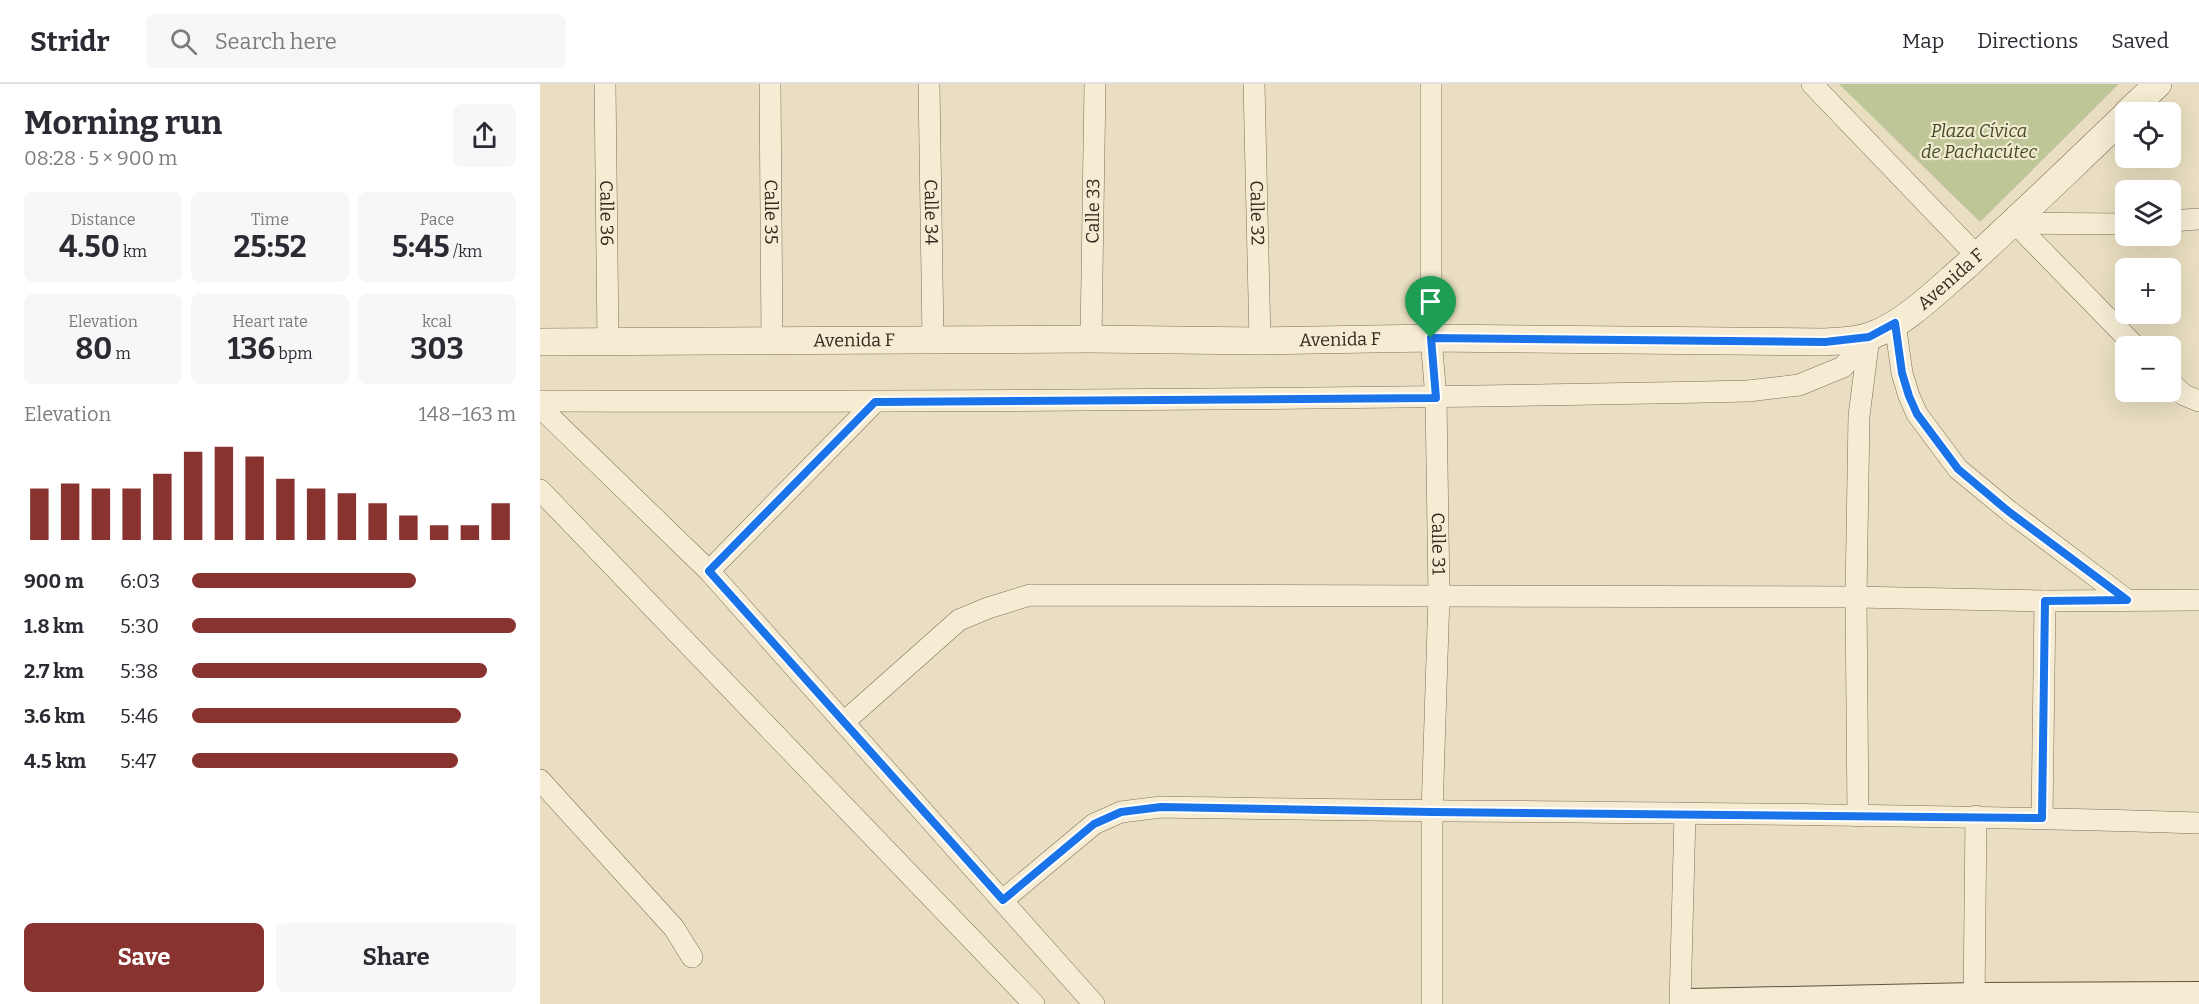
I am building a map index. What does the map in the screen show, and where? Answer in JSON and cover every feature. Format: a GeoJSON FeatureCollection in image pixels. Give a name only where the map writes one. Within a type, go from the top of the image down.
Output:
{"type":"FeatureCollection","features":[{"type":"Feature","properties":{"kind":"main road"},"geometry":{"type":"LineString","coordinates":[[1690,1004],[2181,999]]}},
{"type":"Feature","properties":{"kind":"street","name":"Calle 36"},"geometry":{"type":"LineString","coordinates":[[605,84],[608,342]]}},
{"type":"Feature","properties":{"kind":"street","name":"Calle 35"},"geometry":{"type":"LineString","coordinates":[[770,84],[772,339]]}},
{"type":"Feature","properties":{"kind":"street","name":"Calle 34"},"geometry":{"type":"LineString","coordinates":[[929,84],[933,339]]}},
{"type":"Feature","properties":{"kind":"street","name":"Calle 33"},"geometry":{"type":"LineString","coordinates":[[1091,339],[1095,84]]}},
{"type":"Feature","properties":{"kind":"street","name":"Calle 32"},"geometry":{"type":"LineString","coordinates":[[1254,84],[1260,341]]}},
{"type":"Feature","properties":{"kind":"street","name":"Calle 31"},"geometry":{"type":"LineString","coordinates":[[1431,84],[1431,338],[1436,398],[1439,596],[1432,812],[1432,1004]]}},
{"type":"Feature","properties":{"kind":"street"},"geometry":{"type":"LineString","coordinates":[[1812,84],[1977,256]]}},
{"type":"Feature","properties":{"kind":"street","name":"Avenida F"},"geometry":{"type":"LineString","coordinates":[[2139,102],[2158,84]]}},
{"type":"Feature","properties":{"kind":"street","name":"Avenida F"},"geometry":{"type":"LineString","coordinates":[[540,342],[772,339],[1260,341],[1431,338],[1825,342],[1869,337],[1895,323],[1930,298],[2014,223],[2115,126]]}},
{"type":"Feature","properties":{"kind":"street"},"geometry":{"type":"LineString","coordinates":[[2181,220],[2199,219]]}},
{"type":"Feature","properties":{"kind":"street"},"geometry":{"type":"LineString","coordinates":[[2014,223],[2115,224]]}},
{"type":"Feature","properties":{"kind":"street"},"geometry":{"type":"LineString","coordinates":[[2014,223],[2125,336]]}},
{"type":"Feature","properties":{"kind":"street"},"geometry":{"type":"LineString","coordinates":[[1895,323],[1902,373],[1909,396],[1917,414],[1958,469],[2008,511],[2127,600]]}},
{"type":"Feature","properties":{"kind":"street"},"geometry":{"type":"LineString","coordinates":[[540,401],[875,402],[1436,398],[1748,391],[1799,385],[1843,367],[1869,337]]}},
{"type":"Feature","properties":{"kind":"street"},"geometry":{"type":"LineString","coordinates":[[1858,816],[1856,597],[1859,416],[1869,337]]}},
{"type":"Feature","properties":{"kind":"street"},"geometry":{"type":"LineString","coordinates":[[2181,392],[2199,401]]}},
{"type":"Feature","properties":{"kind":"street"},"geometry":{"type":"LineString","coordinates":[[709,571],[875,402]]}},
{"type":"Feature","properties":{"kind":"street"},"geometry":{"type":"LineString","coordinates":[[540,407],[709,571],[1095,1004]]}},
{"type":"Feature","properties":{"kind":"street"},"geometry":{"type":"LineString","coordinates":[[540,490],[1034,1004]]}},
{"type":"Feature","properties":{"kind":"street"},"geometry":{"type":"LineString","coordinates":[[844,722],[959,620],[1030,595],[2199,600]]}},
{"type":"Feature","properties":{"kind":"street"},"geometry":{"type":"LineString","coordinates":[[2042,818],[2045,601]]}},
{"type":"Feature","properties":{"kind":"street"},"geometry":{"type":"LineString","coordinates":[[540,780],[674,928],[692,957]]}},
{"type":"Feature","properties":{"kind":"street"},"geometry":{"type":"LineString","coordinates":[[1003,900],[1094,824],[1121,812],[1161,807],[1432,812],[1976,816],[2199,823]]}},
{"type":"Feature","properties":{"kind":"street"},"geometry":{"type":"LineString","coordinates":[[1680,1004],[1684,814]]}},
{"type":"Feature","properties":{"kind":"street"},"geometry":{"type":"LineString","coordinates":[[1974,1001],[1976,816]]}},
{"type":"Feature","properties":{"kind":"green space","name":"Plaza Cívica de Pachacútec"},"geometry":{"type":"Polygon","coordinates":[[[1839,84],[2119,84],[1980,222],[1839,84]]]}},
{"type":"Feature","properties":{"kind":"route"},"geometry":{"type":"LineString","coordinates":[[1895,323],[1902,373],[1909,396],[1917,414],[1958,469],[2008,511],[2127,600],[2045,601],[2042,818],[1161,807],[1121,812],[1094,824],[1003,900],[709,571],[875,402],[1436,398],[1431,338],[1825,342],[1869,337],[1895,323]]}}]}
